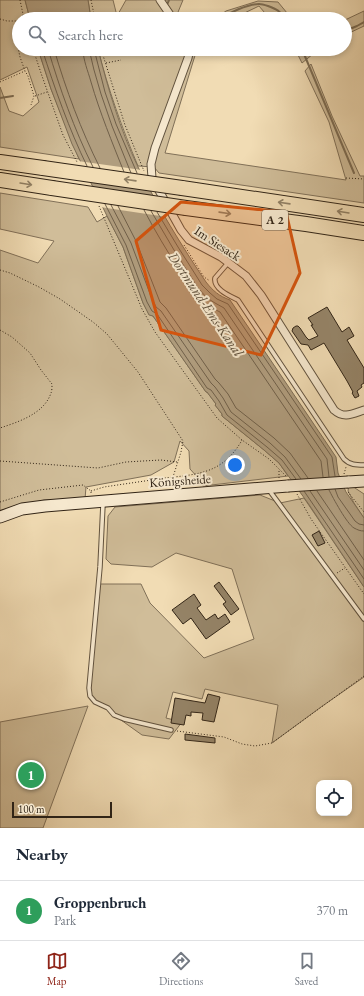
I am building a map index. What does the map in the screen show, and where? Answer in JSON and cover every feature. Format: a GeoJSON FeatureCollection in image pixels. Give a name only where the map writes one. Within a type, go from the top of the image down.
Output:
{"type":"FeatureCollection","features":[{"type":"Feature","properties":{"kind":"highway","name":"A 2"},"geometry":{"type":"LineString","coordinates":[[0,162],[364,215]]}},
{"type":"Feature","properties":{"kind":"highway","name":"A 2"},"geometry":{"type":"LineString","coordinates":[[0,180],[364,233]]}},
{"type":"Feature","properties":{"kind":"main road","name":"Königsheide"},"geometry":{"type":"LineString","coordinates":[[0,517],[22,509],[45,506],[92,496],[103,500],[364,481]]}},
{"type":"Feature","properties":{"kind":"street"},"geometry":{"type":"LineString","coordinates":[[160,0],[168,12]]}},
{"type":"Feature","properties":{"kind":"street","name":"Im Siesack"},"geometry":{"type":"LineString","coordinates":[[188,56],[155,148],[151,164],[152,178],[181,230],[189,240],[221,257],[229,263],[246,276],[261,295],[334,410],[343,415],[364,410]]}},
{"type":"Feature","properties":{"kind":"lane"},"geometry":{"type":"LineString","coordinates":[[229,263],[214,280],[216,285],[238,300],[344,459],[348,463],[364,465]]}},
{"type":"Feature","properties":{"kind":"lane"},"geometry":{"type":"LineString","coordinates":[[267,488],[364,619]]}},
{"type":"Feature","properties":{"kind":"lane"},"geometry":{"type":"LineString","coordinates":[[103,500],[100,567],[89,688],[90,696],[94,702],[108,708],[114,715],[124,719],[171,730]]}},
{"type":"Feature","properties":{"kind":"path"},"geometry":{"type":"LineString","coordinates":[[20,0],[22,12]]}},
{"type":"Feature","properties":{"kind":"path"},"geometry":{"type":"LineString","coordinates":[[91,0],[94,12]]}},
{"type":"Feature","properties":{"kind":"path"},"geometry":{"type":"LineString","coordinates":[[0,19],[12,21]]}},
{"type":"Feature","properties":{"kind":"path"},"geometry":{"type":"LineString","coordinates":[[20,56],[34,96],[31,105]]}},
{"type":"Feature","properties":{"kind":"path"},"geometry":{"type":"LineString","coordinates":[[36,56],[47,92],[64,135],[78,163]]}},
{"type":"Feature","properties":{"kind":"path"},"geometry":{"type":"LineString","coordinates":[[103,56],[125,125],[144,171]]}},
{"type":"Feature","properties":{"kind":"path"},"geometry":{"type":"LineString","coordinates":[[106,64],[121,60]]}},
{"type":"Feature","properties":{"kind":"path"},"geometry":{"type":"LineString","coordinates":[[0,82],[25,71]]}},
{"type":"Feature","properties":{"kind":"path"},"geometry":{"type":"LineString","coordinates":[[34,96],[47,92]]}},
{"type":"Feature","properties":{"kind":"path"},"geometry":{"type":"LineString","coordinates":[[346,178],[364,179]]}},
{"type":"Feature","properties":{"kind":"path"},"geometry":{"type":"LineString","coordinates":[[99,205],[142,309],[155,332],[210,405],[218,418],[242,440],[280,468],[311,519],[364,594]]}},
{"type":"Feature","properties":{"kind":"path"},"geometry":{"type":"LineString","coordinates":[[181,230],[180,236],[182,241],[204,277],[209,281],[214,280]]}},
{"type":"Feature","properties":{"kind":"path"},"geometry":{"type":"LineString","coordinates":[[0,270],[10,273],[39,287],[60,299],[93,322],[107,334],[138,372],[182,441],[178,462],[173,477]]}},
{"type":"Feature","properties":{"kind":"path"},"geometry":{"type":"LineString","coordinates":[[0,330],[12,337],[30,353],[52,384],[51,394],[45,404],[18,422],[0,428]]}},
{"type":"Feature","properties":{"kind":"path"},"geometry":{"type":"LineString","coordinates":[[0,502],[39,490],[83,485],[92,496],[104,487],[192,475],[215,468],[237,449],[242,440]]}},
{"type":"Feature","properties":{"kind":"path"},"geometry":{"type":"LineString","coordinates":[[0,461],[98,468],[126,462],[161,460],[178,462]]}},
{"type":"Feature","properties":{"kind":"path"},"geometry":{"type":"LineString","coordinates":[[278,474],[280,468]]}},
{"type":"Feature","properties":{"kind":"path"},"geometry":{"type":"LineString","coordinates":[[360,507],[364,505]]}},
{"type":"Feature","properties":{"kind":"path"},"geometry":{"type":"LineString","coordinates":[[332,575],[345,568]]}},
{"type":"Feature","properties":{"kind":"path"},"geometry":{"type":"LineString","coordinates":[[171,730],[224,737],[242,744],[255,746],[272,743],[364,676]]}},
{"type":"Feature","properties":{"kind":"highlighted area"},"geometry":{"type":"Polygon","coordinates":[[[181,202],[286,212],[300,273],[261,355],[161,330],[136,241],[181,202]]]}},
{"type":"Feature","properties":{"kind":"shaded area"},"geometry":{"type":"Polygon","coordinates":[[[0,0],[25,0],[28,12],[12,12],[12,56],[40,56],[51,89],[79,159],[0,147],[0,87],[9,111],[23,116],[39,102],[27,67],[0,80],[0,0]]]}},
{"type":"Feature","properties":{"kind":"shaded area"},"geometry":{"type":"Polygon","coordinates":[[[88,0],[113,0],[116,12],[90,12],[88,0]]]}},
{"type":"Feature","properties":{"kind":"shaded area"},"geometry":{"type":"Polygon","coordinates":[[[126,0],[183,0],[178,12],[119,12],[126,0]]]}},
{"type":"Feature","properties":{"kind":"shaded area"},"geometry":{"type":"Polygon","coordinates":[[[258,1],[278,2],[286,12],[264,12],[259,6],[247,12],[225,12],[258,1]]]}},
{"type":"Feature","properties":{"kind":"shaded area"},"geometry":{"type":"Polygon","coordinates":[[[364,11],[364,26],[352,32],[352,17],[364,11]]]}},
{"type":"Feature","properties":{"kind":"shaded area"},"geometry":{"type":"Polygon","coordinates":[[[100,56],[195,56],[165,153],[346,180],[329,122],[305,71],[311,64],[332,116],[360,176],[364,176],[364,203],[159,173],[154,167],[138,166],[126,137],[106,79],[100,56]]]}},
{"type":"Feature","properties":{"kind":"shaded area"},"geometry":{"type":"Polygon","coordinates":[[[298,56],[310,56],[302,63],[298,56]]]}},
{"type":"Feature","properties":{"kind":"shaded area"},"geometry":{"type":"Polygon","coordinates":[[[0,193],[88,207],[97,222],[107,216],[123,247],[143,303],[149,314],[153,316],[216,404],[215,405],[222,416],[279,463],[288,476],[203,486],[200,480],[190,469],[189,451],[180,441],[174,462],[151,475],[86,487],[85,499],[44,500],[0,511],[0,250],[38,263],[54,241],[0,229],[0,193]]]}},
{"type":"Feature","properties":{"kind":"shaded area"},"geometry":{"type":"Polygon","coordinates":[[[349,484],[364,494],[364,518],[348,491],[349,484]]]}},
{"type":"Feature","properties":{"kind":"shaded area"},"geometry":{"type":"Polygon","coordinates":[[[260,495],[280,503],[304,498],[364,587],[364,677],[272,743],[278,705],[205,689],[202,699],[173,692],[166,718],[182,722],[169,739],[142,735],[114,715],[108,708],[95,702],[91,696],[90,689],[97,584],[141,584],[150,603],[204,658],[254,639],[232,569],[176,553],[152,567],[111,564],[106,559],[108,516],[115,507],[260,495]]]}},
{"type":"Feature","properties":{"kind":"shaded area"},"geometry":{"type":"Polygon","coordinates":[[[88,706],[43,828],[0,828],[0,722],[88,706]]]}},
{"type":"Feature","properties":{"kind":"water"},"geometry":{"type":"Polygon","coordinates":[[[25,0],[88,0],[90,12],[28,12],[25,0]]]}},
{"type":"Feature","properties":{"kind":"water","name":"Dortmund-Ems-Kanal"},"geometry":{"type":"Polygon","coordinates":[[[40,56],[100,56],[120,124],[138,167],[179,240],[211,288],[216,293],[230,300],[336,457],[338,473],[346,492],[364,518],[364,587],[310,506],[279,463],[222,416],[215,405],[216,404],[153,316],[149,315],[143,303],[123,247],[72,144],[40,56]]]}},
{"type":"Feature","properties":{"kind":"pier"},"geometry":{"type":"Polygon","coordinates":[[[78,161],[142,170],[153,191],[88,182],[78,161]]]}},
{"type":"Feature","properties":{"kind":"pier"},"geometry":{"type":"Polygon","coordinates":[[[90,186],[155,196],[167,217],[100,207],[90,186]]]}},
{"type":"Feature","properties":{"kind":"building"},"geometry":{"type":"Polygon","coordinates":[[[327,307],[342,332],[349,327],[354,336],[347,340],[364,368],[364,383],[357,391],[359,396],[355,398],[347,381],[324,343],[311,350],[308,345],[301,344],[292,331],[293,328],[298,326],[309,340],[318,336],[308,318],[327,307]]]}},
{"type":"Feature","properties":{"kind":"building"},"geometry":{"type":"Polygon","coordinates":[[[319,531],[325,543],[318,546],[312,535],[319,531]]]}},
{"type":"Feature","properties":{"kind":"building"},"geometry":{"type":"Polygon","coordinates":[[[219,582],[239,609],[231,615],[223,604],[226,602],[214,586],[219,582]]]}},
{"type":"Feature","properties":{"kind":"building"},"geometry":{"type":"Polygon","coordinates":[[[194,594],[201,605],[197,608],[206,620],[215,614],[218,619],[225,614],[230,622],[206,639],[191,618],[183,624],[172,610],[194,594]]]}},
{"type":"Feature","properties":{"kind":"building"},"geometry":{"type":"Polygon","coordinates":[[[208,694],[220,697],[214,722],[202,720],[203,713],[191,712],[191,716],[186,715],[184,725],[171,723],[175,698],[205,703],[208,694]]]}},
{"type":"Feature","properties":{"kind":"building"},"geometry":{"type":"Polygon","coordinates":[[[185,734],[215,738],[215,743],[185,740],[185,734]]]}},
{"type":"Feature","properties":{"kind":"waterway"},"geometry":{"type":"LineString","coordinates":[[166,7],[169,0]]}},
{"type":"Feature","properties":{"kind":"waterway"},"geometry":{"type":"LineString","coordinates":[[233,12],[254,4],[266,5],[280,12]]}},
{"type":"Feature","properties":{"kind":"waterway"},"geometry":{"type":"LineString","coordinates":[[352,28],[364,22]]}},
{"type":"Feature","properties":{"kind":"waterway"},"geometry":{"type":"LineString","coordinates":[[305,56],[354,173]]}},
{"type":"Feature","properties":{"kind":"waterway"},"geometry":{"type":"LineString","coordinates":[[0,98],[13,96]]}},
{"type":"Feature","properties":{"kind":"place","name":"Groppenbruch"},"geometry":{"type":"Point","coordinates":[31,775]}}]}
